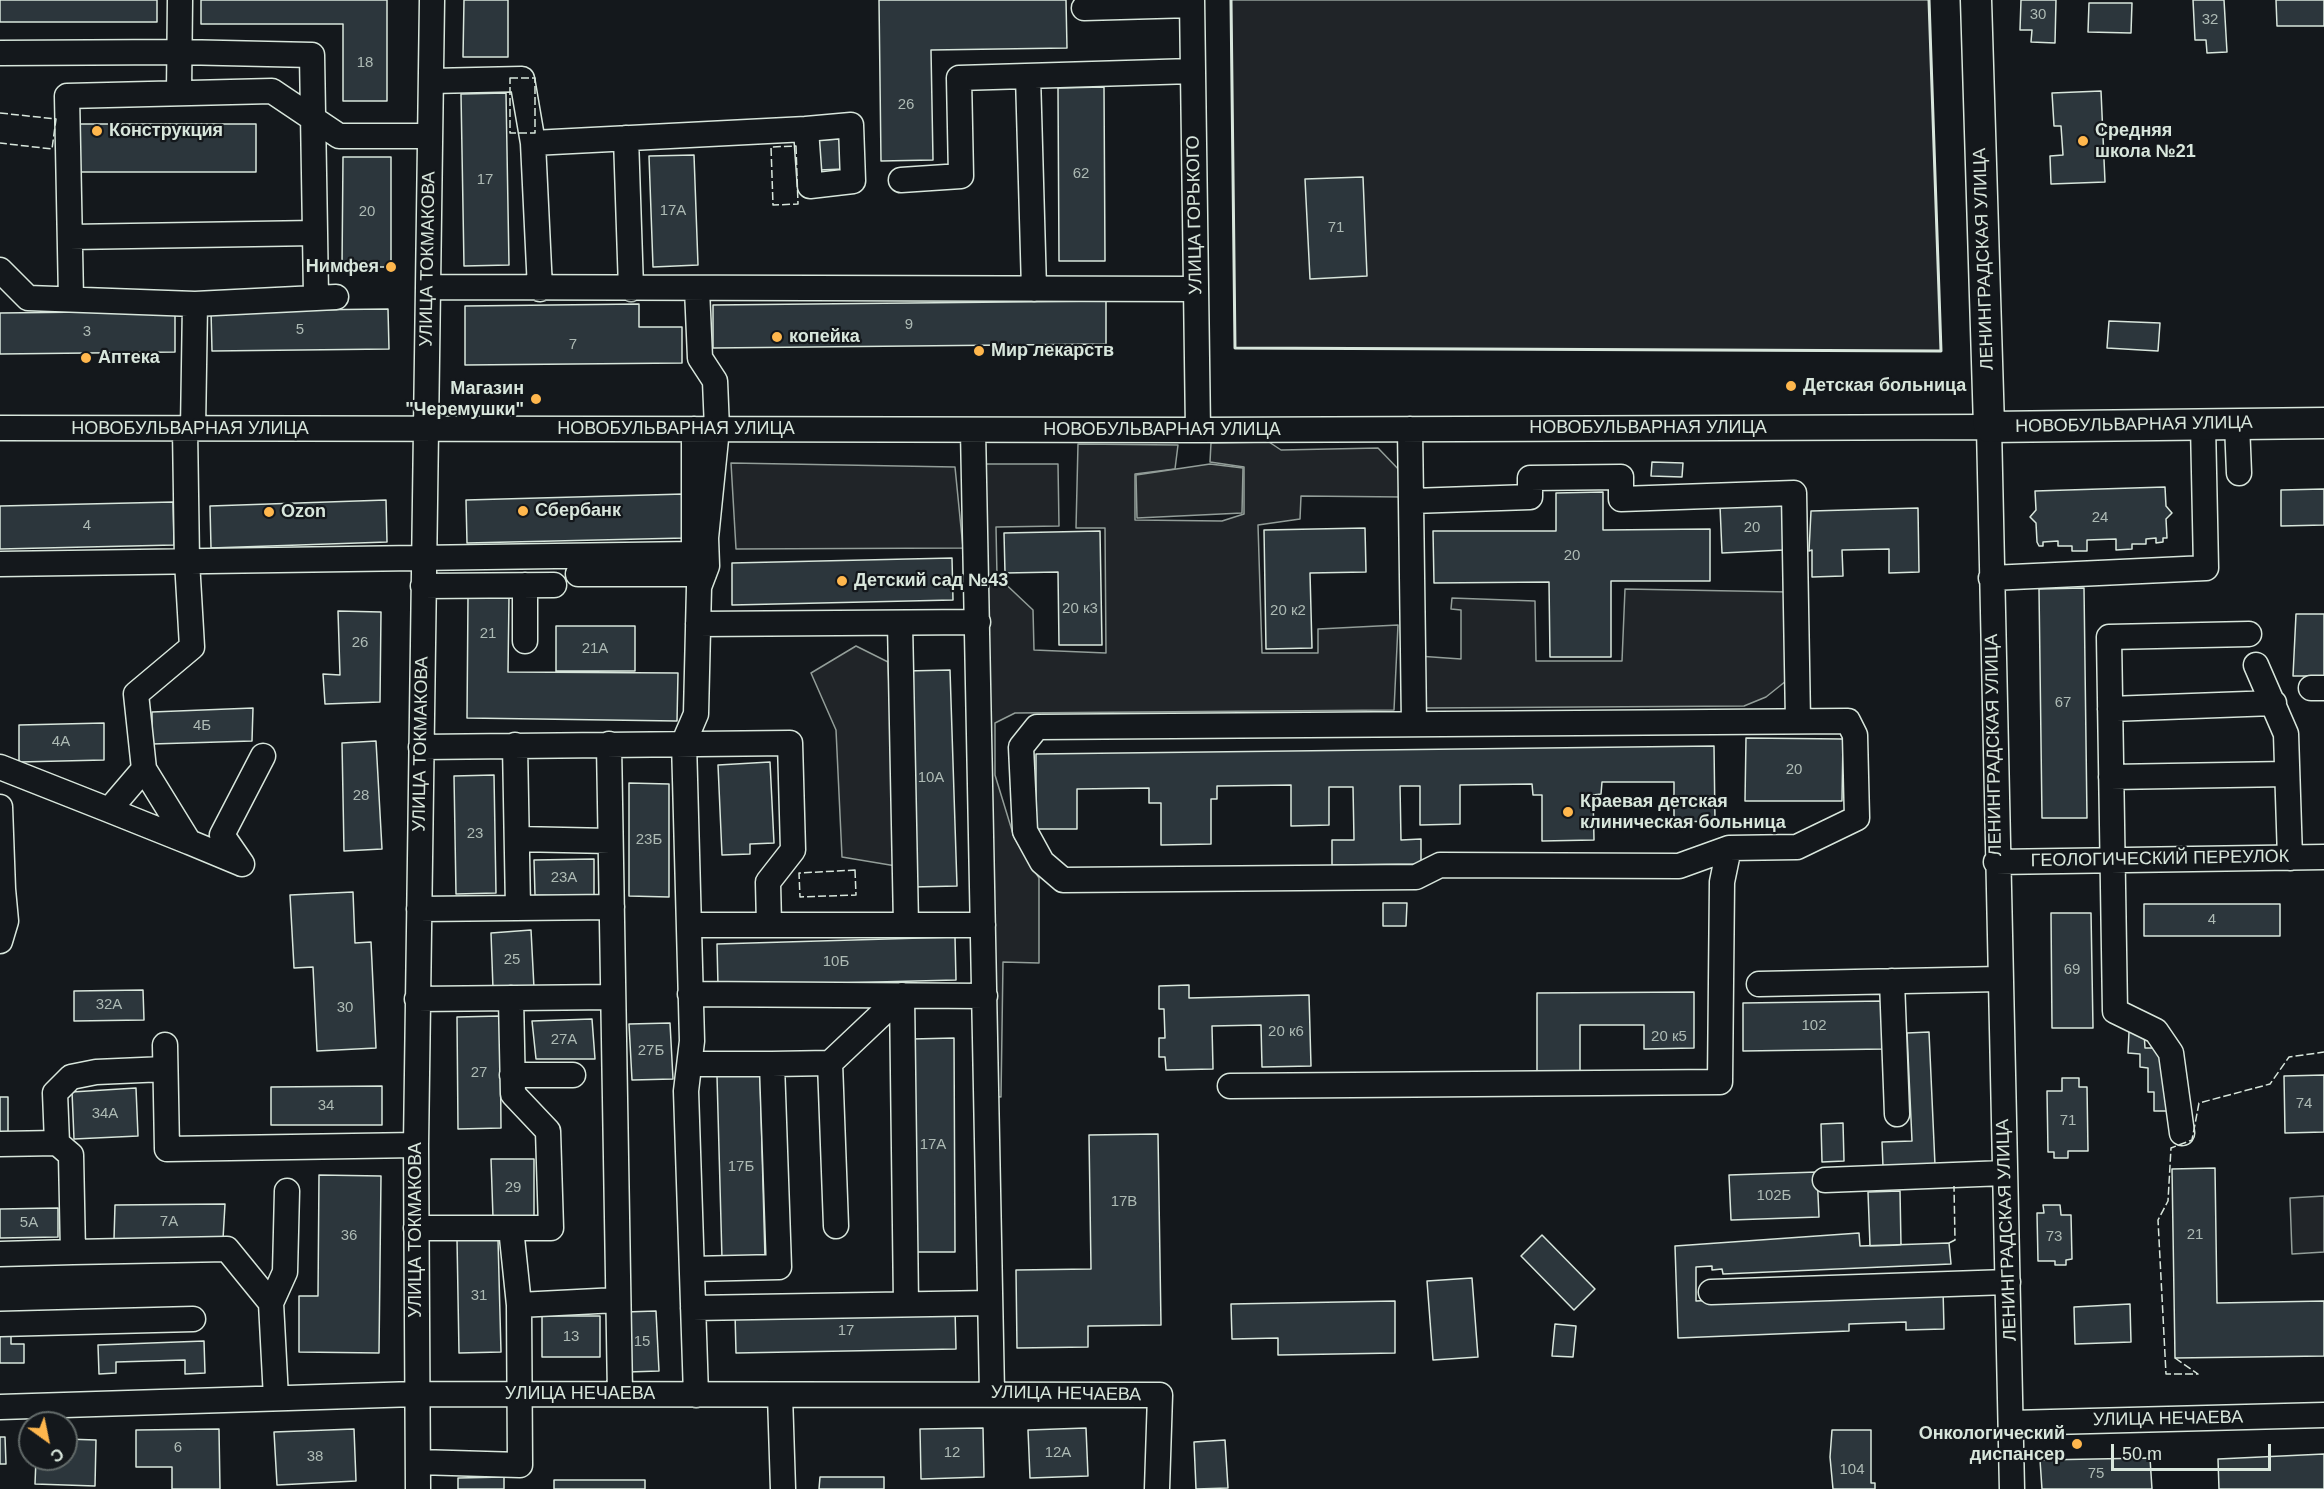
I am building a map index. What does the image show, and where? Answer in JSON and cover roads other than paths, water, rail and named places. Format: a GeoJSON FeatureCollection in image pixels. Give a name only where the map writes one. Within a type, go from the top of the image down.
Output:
{"type":"FeatureCollection","features":[{"type":"Feature","properties":{"kind":"main road","name":"ЛЕНИНГРАДСКАЯ УЛИЦА"},"geometry":{"type":"LineString","coordinates":[[1976,0],[1989,427]]}},
{"type":"Feature","properties":{"kind":"main road","name":"НОВОБУЛЬВАРНАЯ УЛИЦА"},"geometry":{"type":"LineString","coordinates":[[1989,427],[2324,423]]}},
{"type":"Feature","properties":{"kind":"street"},"geometry":{"type":"LineString","coordinates":[[179,93],[180,0]]}},
{"type":"Feature","properties":{"kind":"street","name":"УЛИЦА ТОКМАКОВА"},"geometry":{"type":"LineString","coordinates":[[418,1489],[416,1394],[417,999],[432,0]]}},
{"type":"Feature","properties":{"kind":"street"},"geometry":{"type":"LineString","coordinates":[[1084,8],[1192,3]]}},
{"type":"Feature","properties":{"kind":"street","name":"УЛИЦА ГОРЬКОГО"},"geometry":{"type":"LineString","coordinates":[[1192,3],[1198,430]]}},
{"type":"Feature","properties":{"kind":"street"},"geometry":{"type":"LineString","coordinates":[[0,53],[179,51],[312,55],[315,233],[326,297],[195,304],[28,298],[0,270]]}},
{"type":"Feature","properties":{"kind":"street"},"geometry":{"type":"LineString","coordinates":[[901,180],[960,176],[959,78],[1193,71]]}},
{"type":"Feature","properties":{"kind":"street"},"geometry":{"type":"LineString","coordinates":[[1028,76],[1034,289]]}},
{"type":"Feature","properties":{"kind":"street"},"geometry":{"type":"LineString","coordinates":[[431,81],[522,79],[533,143],[540,289]]}},
{"type":"Feature","properties":{"kind":"street"},"geometry":{"type":"LineString","coordinates":[[71,300],[67,96],[272,91],[339,136],[430,136]]}},
{"type":"Feature","properties":{"kind":"street"},"geometry":{"type":"LineString","coordinates":[[533,143],[806,129]]}},
{"type":"Feature","properties":{"kind":"street"},"geometry":{"type":"LineString","coordinates":[[626,138],[631,289]]}},
{"type":"Feature","properties":{"kind":"street"},"geometry":{"type":"LineString","coordinates":[[70,237],[315,233]]}},
{"type":"Feature","properties":{"kind":"street"},"geometry":{"type":"LineString","coordinates":[[428,287],[1196,289]]}},
{"type":"Feature","properties":{"kind":"street"},"geometry":{"type":"LineString","coordinates":[[0,564],[694,554],[706,429],[715,381],[700,358],[697,289]]}},
{"type":"Feature","properties":{"kind":"street"},"geometry":{"type":"LineString","coordinates":[[189,842],[144,768],[136,694],[192,648],[187,561],[189,429],[195,304]]}},
{"type":"Feature","properties":{"kind":"street"},"geometry":{"type":"LineString","coordinates":[[1991,578],[2206,568],[2203,424]]}},
{"type":"Feature","properties":{"kind":"street"},"geometry":{"type":"LineString","coordinates":[[2237,424],[2239,473]]}},
{"type":"Feature","properties":{"kind":"street","name":"НОВОБУЛЬВАРНАЯ УЛИЦА"},"geometry":{"type":"LineString","coordinates":[[0,428],[1198,430],[1989,427]]}},
{"type":"Feature","properties":{"kind":"street","name":"ЛЕНИНГРАДСКАЯ УЛИЦА"},"geometry":{"type":"LineString","coordinates":[[1989,427],[1996,862],[2012,1489]]}},
{"type":"Feature","properties":{"kind":"street"},"geometry":{"type":"LineString","coordinates":[[696,1395],[686,1091],[692,1041],[684,742],[696,714],[699,587],[707,566],[706,429]]}},
{"type":"Feature","properties":{"kind":"street"},"geometry":{"type":"LineString","coordinates":[[1410,429],[1414,724]]}},
{"type":"Feature","properties":{"kind":"street"},"geometry":{"type":"LineString","coordinates":[[973,430],[992,1393]]}},
{"type":"Feature","properties":{"kind":"street"},"geometry":{"type":"LineString","coordinates":[[1412,501],[1530,497],[1530,478],[1622,477],[1621,499],[1794,493],[1798,721]]}},
{"type":"Feature","properties":{"kind":"street"},"geometry":{"type":"LineString","coordinates":[[578,574],[704,574]]}},
{"type":"Feature","properties":{"kind":"street"},"geometry":{"type":"LineString","coordinates":[[525,585],[525,641]]}},
{"type":"Feature","properties":{"kind":"street"},"geometry":{"type":"LineString","coordinates":[[423,586],[554,585]]}},
{"type":"Feature","properties":{"kind":"street"},"geometry":{"type":"LineString","coordinates":[[698,624],[978,622]]}},
{"type":"Feature","properties":{"kind":"street"},"geometry":{"type":"LineString","coordinates":[[900,623],[906,925]]}},
{"type":"Feature","properties":{"kind":"street"},"geometry":{"type":"LineString","coordinates":[[2182,1133],[2171,1053],[2156,1031],[2115,1011],[2109,636],[2249,634]]}},
{"type":"Feature","properties":{"kind":"street"},"geometry":{"type":"LineString","coordinates":[[2256,665],[2286,735],[2290,858]]}},
{"type":"Feature","properties":{"kind":"street"},"geometry":{"type":"LineString","coordinates":[[2110,710],[2274,703]]}},
{"type":"Feature","properties":{"kind":"street"},"geometry":{"type":"LineString","coordinates":[[1848,721],[1855,735],[1857,818],[1797,847],[1729,848],[1679,866],[1440,866],[1416,877],[1063,880],[1042,862],[1025,831],[1021,747],[1037,727],[1414,724],[1848,721]]}},
{"type":"Feature","properties":{"kind":"street"},"geometry":{"type":"LineString","coordinates":[[421,747],[684,742],[790,743],[793,850],[768,882],[769,925]]}},
{"type":"Feature","properties":{"kind":"street"},"geometry":{"type":"LineString","coordinates":[[609,744],[620,1394]]}},
{"type":"Feature","properties":{"kind":"street"},"geometry":{"type":"LineString","coordinates":[[515,745],[518,908]]}},
{"type":"Feature","properties":{"kind":"street"},"geometry":{"type":"LineString","coordinates":[[0,767],[242,864],[222,834],[263,756]]}},
{"type":"Feature","properties":{"kind":"street"},"geometry":{"type":"LineString","coordinates":[[109,810],[144,768]]}},
{"type":"Feature","properties":{"kind":"street"},"geometry":{"type":"LineString","coordinates":[[2111,777],[2287,774]]}},
{"type":"Feature","properties":{"kind":"street"},"geometry":{"type":"LineString","coordinates":[[0,807],[2,889],[6,921],[0,941]]}},
{"type":"Feature","properties":{"kind":"street"},"geometry":{"type":"LineString","coordinates":[[517,839],[610,841]]}},
{"type":"Feature","properties":{"kind":"street"},"geometry":{"type":"LineString","coordinates":[[1230,1086],[1720,1082],[1722,882],[1729,848]]}},
{"type":"Feature","properties":{"kind":"street","name":"ГЕОЛОГИЧЕСКИЙ ПЕРЕУЛОК"},"geometry":{"type":"LineString","coordinates":[[1996,862],[2324,857]]}},
{"type":"Feature","properties":{"kind":"street"},"geometry":{"type":"LineString","coordinates":[[419,909],[612,907]]}},
{"type":"Feature","properties":{"kind":"street"},"geometry":{"type":"LineString","coordinates":[[689,926],[983,925]]}},
{"type":"Feature","properties":{"kind":"street"},"geometry":{"type":"LineString","coordinates":[[1759,984],[1999,979]]}},
{"type":"Feature","properties":{"kind":"street"},"geometry":{"type":"LineString","coordinates":[[1892,981],[1897,1114]]}},
{"type":"Feature","properties":{"kind":"street"},"geometry":{"type":"LineString","coordinates":[[690,994],[985,996]]}},
{"type":"Feature","properties":{"kind":"street"},"geometry":{"type":"LineString","coordinates":[[690,1064],[830,1063],[902,995]]}},
{"type":"Feature","properties":{"kind":"street"},"geometry":{"type":"LineString","coordinates":[[902,995],[906,1304]]}},
{"type":"Feature","properties":{"kind":"street"},"geometry":{"type":"LineString","coordinates":[[417,999],[613,997]]}},
{"type":"Feature","properties":{"kind":"street"},"geometry":{"type":"LineString","coordinates":[[416,1228],[551,1228],[548,1131],[513,1094],[511,998]]}},
{"type":"Feature","properties":{"kind":"street"},"geometry":{"type":"LineString","coordinates":[[165,1045],[167,1149],[416,1145]]}},
{"type":"Feature","properties":{"kind":"street"},"geometry":{"type":"LineString","coordinates":[[830,1063],[836,1226]]}},
{"type":"Feature","properties":{"kind":"street"},"geometry":{"type":"LineString","coordinates":[[692,1269],[779,1267],[772,1065]]}},
{"type":"Feature","properties":{"kind":"street"},"geometry":{"type":"LineString","coordinates":[[57,1143],[55,1093],[71,1077],[96,1072],[165,1070]]}},
{"type":"Feature","properties":{"kind":"street"},"geometry":{"type":"LineString","coordinates":[[512,1075],[573,1075]]}},
{"type":"Feature","properties":{"kind":"street"},"geometry":{"type":"LineString","coordinates":[[0,1144],[57,1143],[71,1155],[73,1252]]}},
{"type":"Feature","properties":{"kind":"street"},"geometry":{"type":"LineString","coordinates":[[1825,1180],[2005,1173]]}},
{"type":"Feature","properties":{"kind":"street"},"geometry":{"type":"LineString","coordinates":[[276,1398],[271,1303],[285,1272],[286,1191]]}},
{"type":"Feature","properties":{"kind":"street"},"geometry":{"type":"LineString","coordinates":[[418,1462],[520,1465],[522,1394],[519,1305],[511,1228]]}},
{"type":"Feature","properties":{"kind":"street"},"geometry":{"type":"LineString","coordinates":[[0,1254],[227,1249],[271,1303]]}},
{"type":"Feature","properties":{"kind":"street"},"geometry":{"type":"LineString","coordinates":[[1711,1292],[2008,1282]]}},
{"type":"Feature","properties":{"kind":"street"},"geometry":{"type":"LineString","coordinates":[[519,1305],[617,1300]]}},
{"type":"Feature","properties":{"kind":"street"},"geometry":{"type":"LineString","coordinates":[[693,1308],[990,1303]]}},
{"type":"Feature","properties":{"kind":"street"},"geometry":{"type":"LineString","coordinates":[[0,1324],[193,1319]]}},
{"type":"Feature","properties":{"kind":"street","name":"УЛИЦА НЕЧАЕВА"},"geometry":{"type":"LineString","coordinates":[[0,1407],[416,1394],[1160,1395],[1157,1489]]}},
{"type":"Feature","properties":{"kind":"street"},"geometry":{"type":"LineString","coordinates":[[780,1395],[783,1489]]}},
{"type":"Feature","properties":{"kind":"street","name":"УЛИЦА НЕЧАЕВА"},"geometry":{"type":"LineString","coordinates":[[2012,1423],[2324,1415]]}},
{"type":"Feature","properties":{"kind":"place","name":"Конструкция"},"geometry":{"type":"Point","coordinates":[97,131]}},
{"type":"Feature","properties":{"kind":"place","name":"Средняя школа №21"},"geometry":{"type":"Point","coordinates":[2083,141]}},
{"type":"Feature","properties":{"kind":"place","name":"Нимфея"},"geometry":{"type":"Point","coordinates":[391,267]}},
{"type":"Feature","properties":{"kind":"place","name":"копейка"},"geometry":{"type":"Point","coordinates":[777,337]}},
{"type":"Feature","properties":{"kind":"place","name":"Мир лекарств"},"geometry":{"type":"Point","coordinates":[979,351]}},
{"type":"Feature","properties":{"kind":"place","name":"Аптека"},"geometry":{"type":"Point","coordinates":[86,358]}},
{"type":"Feature","properties":{"kind":"place","name":"Детская больница"},"geometry":{"type":"Point","coordinates":[1791,386]}},
{"type":"Feature","properties":{"kind":"place","name":"Магазин \"Черемушки\""},"geometry":{"type":"Point","coordinates":[536,399]}},
{"type":"Feature","properties":{"kind":"place","name":"Сбербанк"},"geometry":{"type":"Point","coordinates":[523,511]}},
{"type":"Feature","properties":{"kind":"place","name":"Ozon"},"geometry":{"type":"Point","coordinates":[269,512]}},
{"type":"Feature","properties":{"kind":"place","name":"Детский сад №43"},"geometry":{"type":"Point","coordinates":[842,581]}},
{"type":"Feature","properties":{"kind":"place","name":"Краевая детская клиническая больница"},"geometry":{"type":"Point","coordinates":[1568,812]}},
{"type":"Feature","properties":{"kind":"place","name":"Онкологический диспансер"},"geometry":{"type":"Point","coordinates":[2077,1444]}}]}
